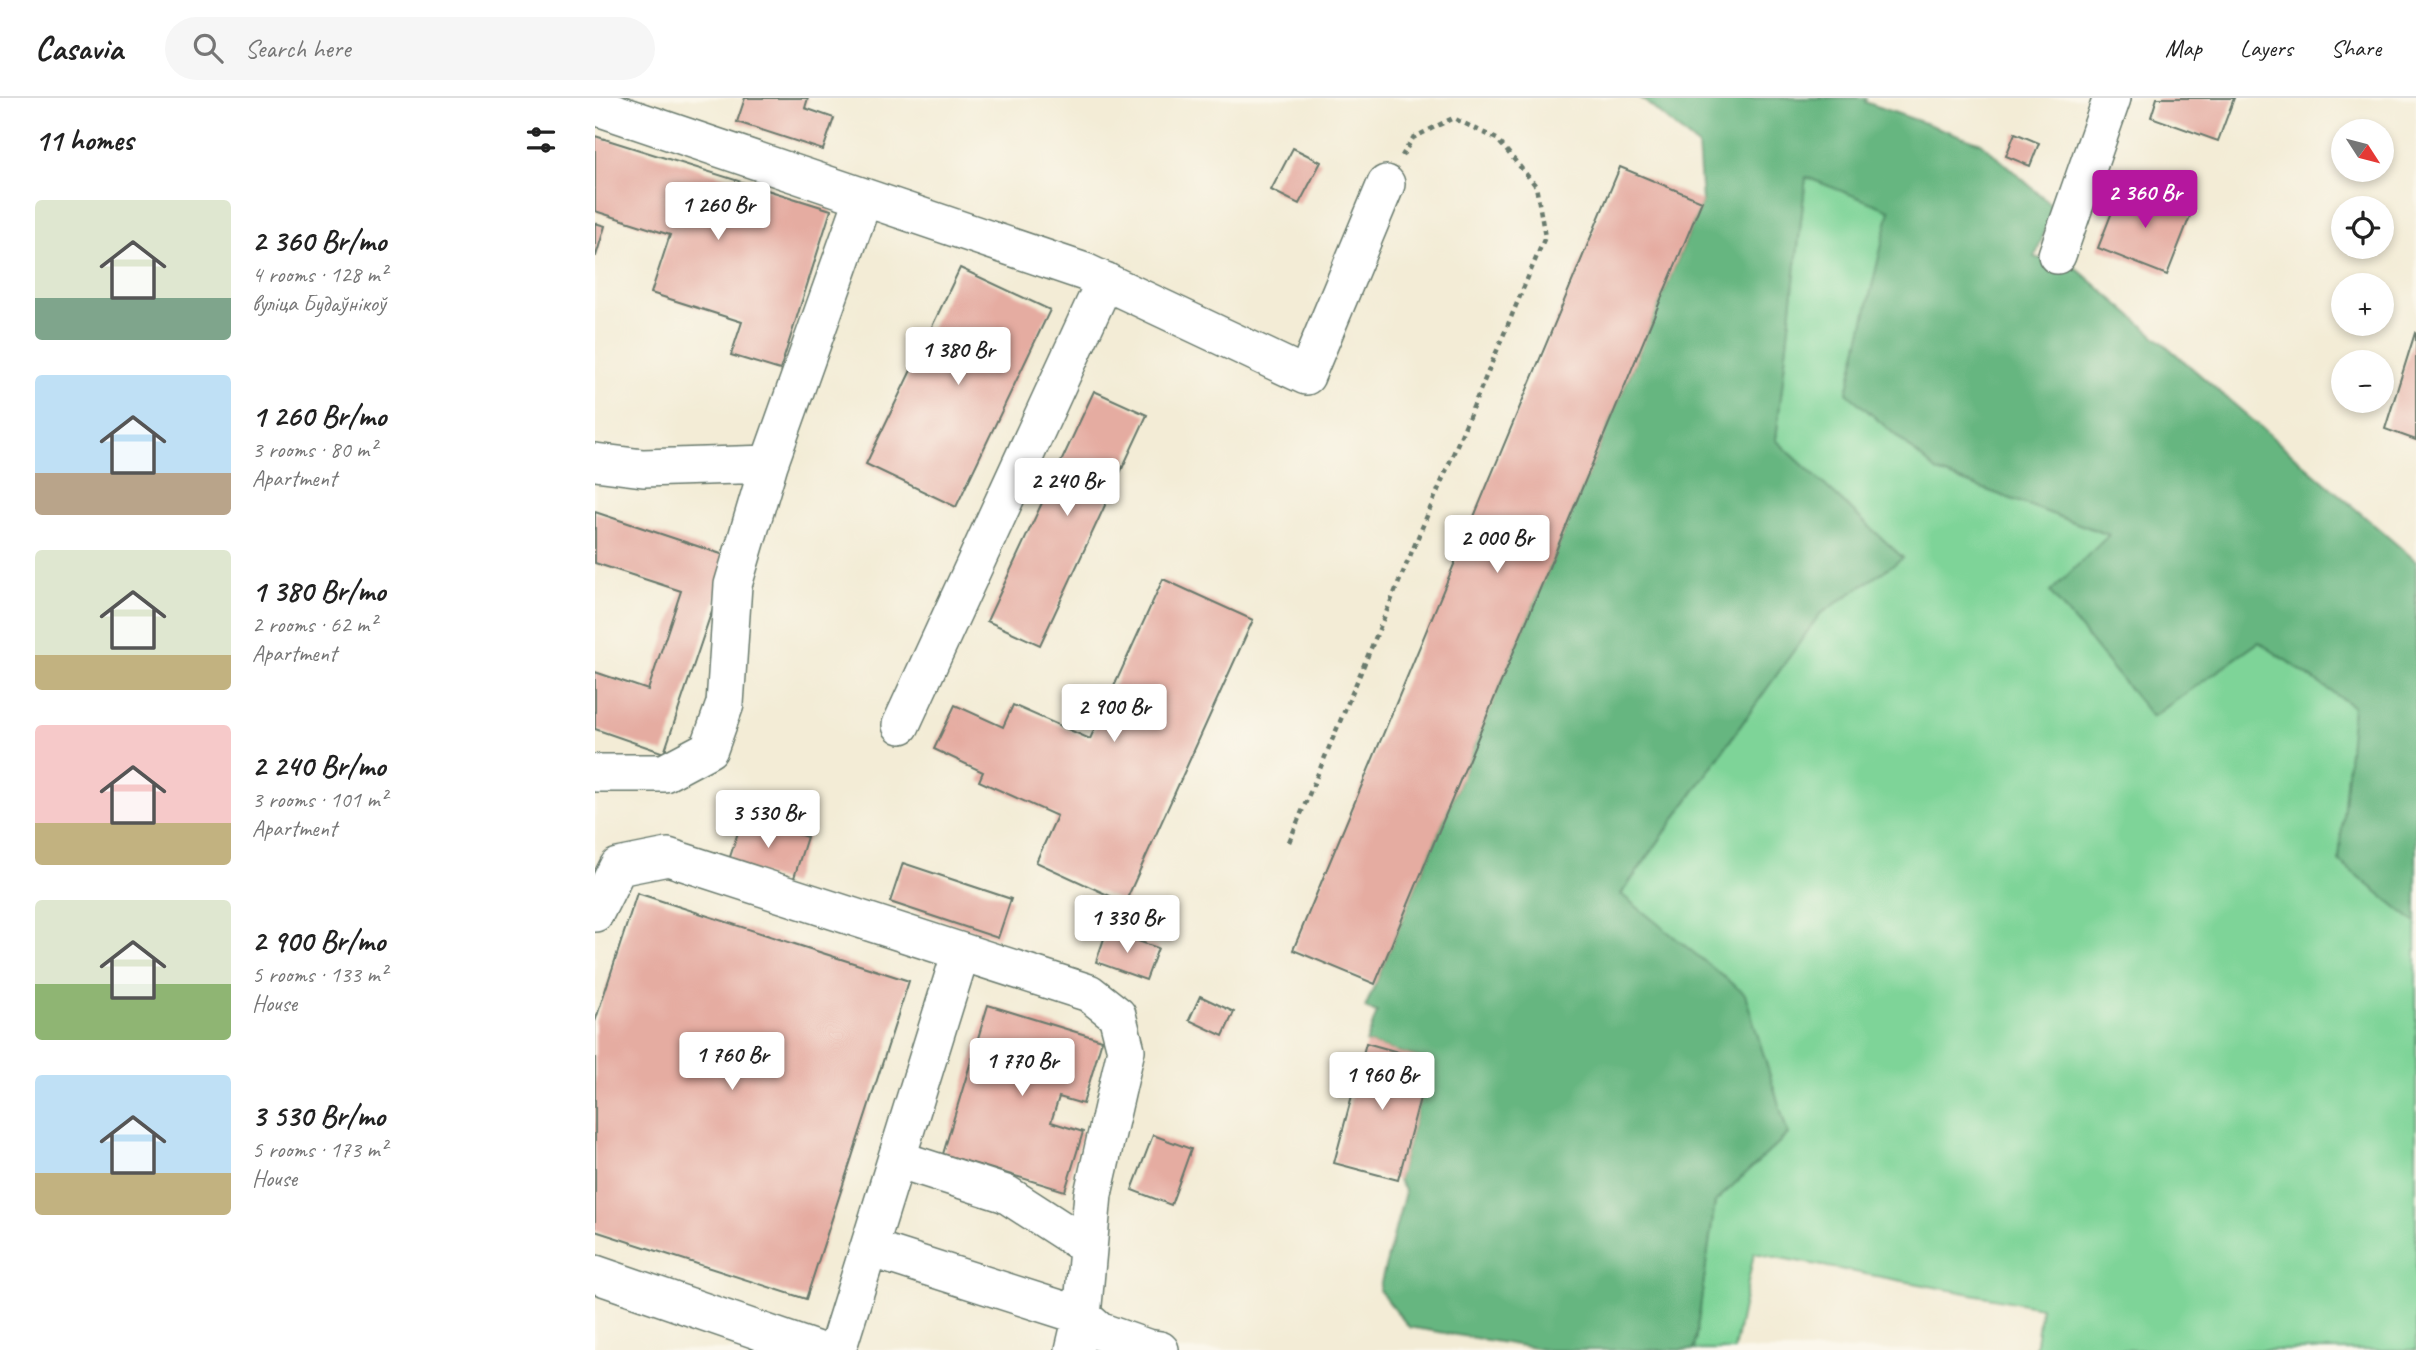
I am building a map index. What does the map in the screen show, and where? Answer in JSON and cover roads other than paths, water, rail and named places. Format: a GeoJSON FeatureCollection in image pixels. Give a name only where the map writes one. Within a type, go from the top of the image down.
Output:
{"type":"FeatureCollection","features":[{"type":"Feature","properties":{"kind":"street"},"geometry":{"type":"LineString","coordinates":[[2057,255],[2112,98]]}},
{"type":"Feature","properties":{"kind":"street"},"geometry":{"type":"LineString","coordinates":[[595,106],[1105,281],[1306,376],[1386,184]]}},
{"type":"Feature","properties":{"kind":"street"},"geometry":{"type":"LineString","coordinates":[[595,773],[664,773],[709,749],[725,704],[733,585],[769,464],[864,197]]}},
{"type":"Feature","properties":{"kind":"street"},"geometry":{"type":"LineString","coordinates":[[901,725],[1105,281]]}},
{"type":"Feature","properties":{"kind":"street"},"geometry":{"type":"LineString","coordinates":[[595,462],[643,468],[769,464]]}},
{"type":"Feature","properties":{"kind":"street"},"geometry":{"type":"LineString","coordinates":[[595,913],[618,867],[668,857],[1089,993],[1117,1015],[1126,1050],[1093,1195],[1078,1333]]}},
{"type":"Feature","properties":{"kind":"street"},"geometry":{"type":"LineString","coordinates":[[837,1350],[961,952]]}},
{"type":"Feature","properties":{"kind":"street"},"geometry":{"type":"LineString","coordinates":[[897,1159],[1006,1194],[1088,1247]]}},
{"type":"Feature","properties":{"kind":"street"},"geometry":{"type":"LineString","coordinates":[[869,1248],[1078,1333],[1099,1331],[1147,1349],[1160,1350]]}},
{"type":"Feature","properties":{"kind":"street"},"geometry":{"type":"LineString","coordinates":[[595,1275],[815,1350]]}}]}
